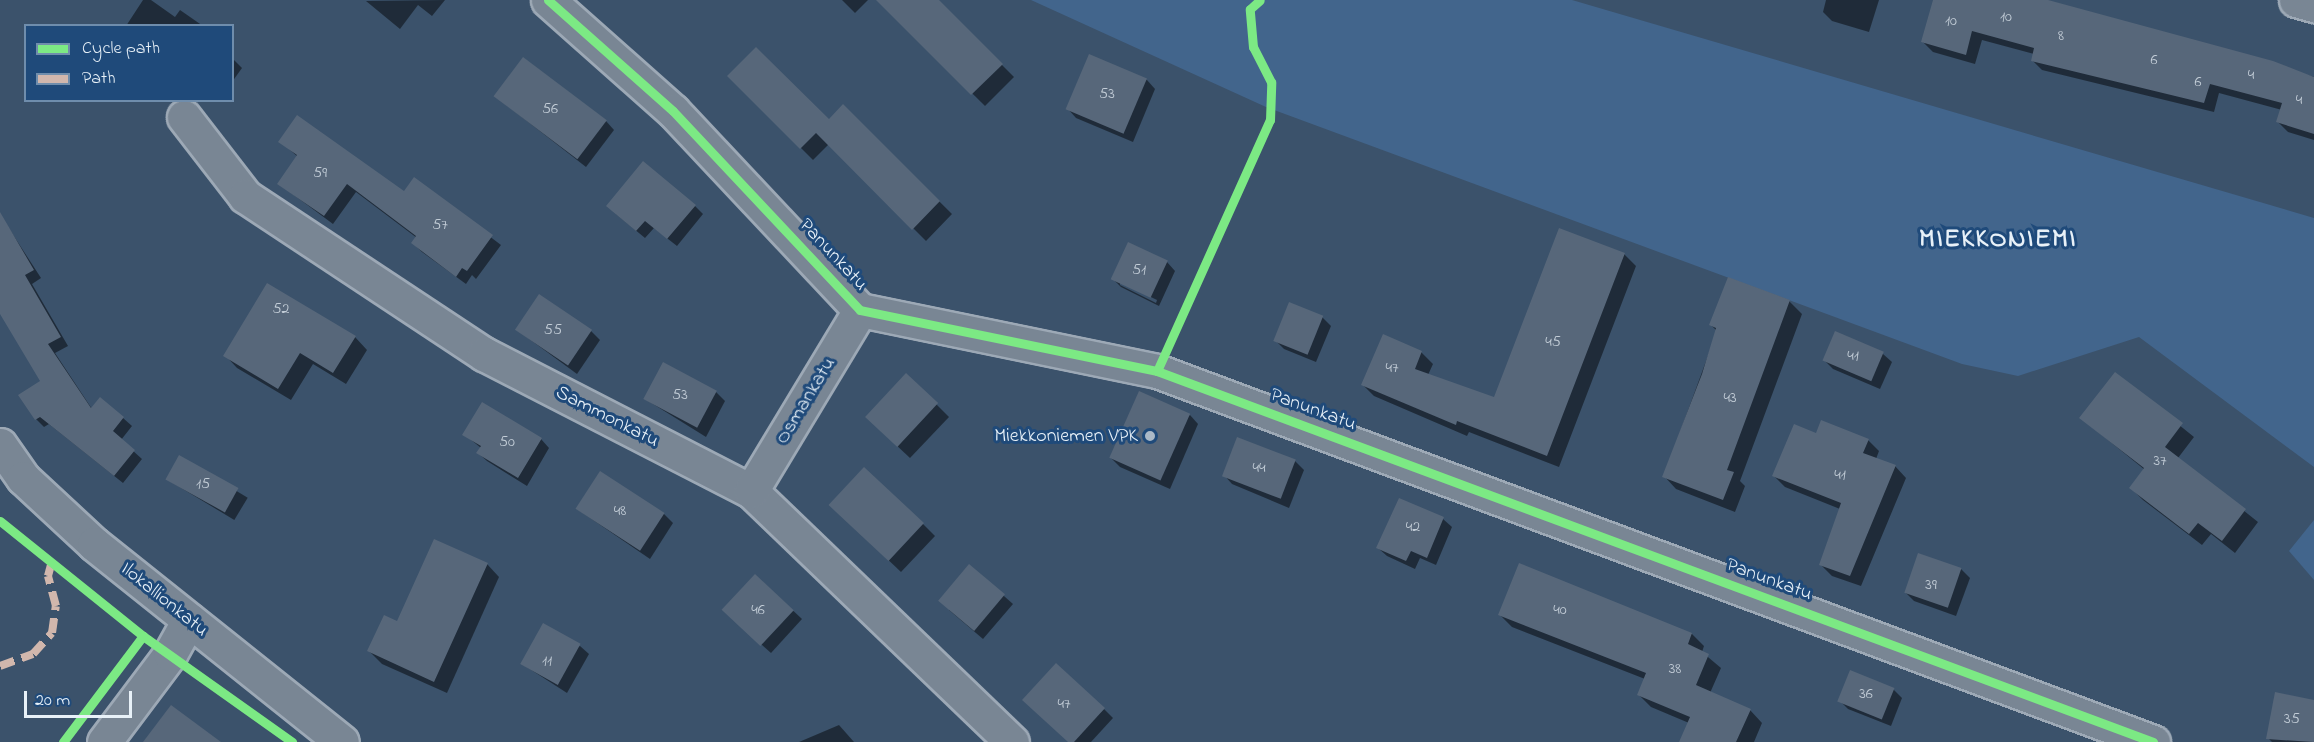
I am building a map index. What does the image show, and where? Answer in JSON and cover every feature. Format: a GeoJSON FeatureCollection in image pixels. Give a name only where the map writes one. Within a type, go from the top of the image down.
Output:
{"type":"FeatureCollection","features":[{"type":"Feature","properties":{"kind":"street","name":"Panunkatu"},"geometry":{"type":"LineString","coordinates":[[548,0],[673,111],[860,310],[1157,371],[2153,742]]}},
{"type":"Feature","properties":{"kind":"street"},"geometry":{"type":"LineString","coordinates":[[2296,0],[2314,5]]}},
{"type":"Feature","properties":{"kind":"street","name":"Sammonkatu"},"geometry":{"type":"LineString","coordinates":[[184,117],[245,196],[484,354],[751,491],[1012,742]]}},
{"type":"Feature","properties":{"kind":"street","name":"Osmankatu"},"geometry":{"type":"LineString","coordinates":[[751,491],[860,310]]}},
{"type":"Feature","properties":{"kind":"street","name":"Ilokallionkatu"},"geometry":{"type":"LineString","coordinates":[[0,445],[23,478],[94,544],[342,742]]}},
{"type":"Feature","properties":{"kind":"street"},"geometry":{"type":"LineString","coordinates":[[104,742],[170,654],[189,620]]}},
{"type":"Feature","properties":{"kind":"shaded area"},"geometry":{"type":"Polygon","coordinates":[[[1031,0],[1572,0],[2314,218],[2314,467],[2139,337],[2018,376],[1962,364],[1266,107],[1031,0]]]}},
{"type":"Feature","properties":{"kind":"shaded area"},"geometry":{"type":"Polygon","coordinates":[[[2314,520],[2314,580],[2289,551],[2314,520]]]}},
{"type":"Feature","properties":{"kind":"building"},"geometry":{"type":"Polygon","coordinates":[[[876,0],[939,0],[1003,64],[971,95],[876,0]]]}},
{"type":"Feature","properties":{"kind":"building"},"geometry":{"type":"Polygon","coordinates":[[[1933,0],[2048,0],[2273,61],[2314,77],[2314,134],[2276,122],[2282,103],[2210,84],[2204,103],[2031,61],[2034,48],[1972,31],[1966,55],[1921,42],[1933,0]]]}},
{"type":"Feature","properties":{"kind":"building"},"geometry":{"type":"Polygon","coordinates":[[[756,47],[829,119],[843,104],[940,201],[912,230],[816,133],[800,149],[727,76],[756,47]]]}},
{"type":"Feature","properties":{"kind":"building"},"geometry":{"type":"Polygon","coordinates":[[[1089,54],[1147,79],[1124,134],[1066,109],[1089,54]]]}},
{"type":"Feature","properties":{"kind":"building"},"geometry":{"type":"Polygon","coordinates":[[[523,57],[607,120],[577,159],[494,96],[523,57]]]}},
{"type":"Feature","properties":{"kind":"building"},"geometry":{"type":"Polygon","coordinates":[[[297,115],[404,191],[414,177],[493,235],[467,271],[462,268],[456,277],[411,243],[416,236],[347,184],[324,216],[277,184],[297,155],[278,142],[297,115]]]}},
{"type":"Feature","properties":{"kind":"building"},"geometry":{"type":"Polygon","coordinates":[[[643,161],[696,205],[667,239],[645,221],[636,231],[606,206],[643,161]]]}},
{"type":"Feature","properties":{"kind":"building"},"geometry":{"type":"Polygon","coordinates":[[[0,212],[34,270],[25,275],[61,337],[48,344],[91,408],[100,397],[124,417],[113,431],[135,450],[114,476],[40,417],[35,420],[18,395],[40,381],[0,314],[0,212]]]}},
{"type":"Feature","properties":{"kind":"building"},"geometry":{"type":"Polygon","coordinates":[[[1559,228],[1625,253],[1547,456],[1457,421],[1456,425],[1361,385],[1383,334],[1422,351],[1415,369],[1494,397],[1559,228]]]}},
{"type":"Feature","properties":{"kind":"building"},"geometry":{"type":"Polygon","coordinates":[[[1128,242],[1168,261],[1151,298],[1111,279],[1128,242]]]}},
{"type":"Feature","properties":{"kind":"building"},"geometry":{"type":"Polygon","coordinates":[[[1728,277],[1790,300],[1727,470],[1734,472],[1723,500],[1662,477],[1702,374],[1716,328],[1709,325],[1728,277]]]}},
{"type":"Feature","properties":{"kind":"building"},"geometry":{"type":"Polygon","coordinates":[[[267,283],[356,336],[333,373],[300,353],[278,389],[223,356],[267,283]]]}},
{"type":"Feature","properties":{"kind":"building"},"geometry":{"type":"Polygon","coordinates":[[[539,294],[592,330],[568,365],[515,330],[539,294]]]}},
{"type":"Feature","properties":{"kind":"building"},"geometry":{"type":"Polygon","coordinates":[[[1289,302],[1323,316],[1308,355],[1273,341],[1289,302]]]}},
{"type":"Feature","properties":{"kind":"building"},"geometry":{"type":"Polygon","coordinates":[[[1835,331],[1884,352],[1871,381],[1822,360],[1835,331]]]}},
{"type":"Feature","properties":{"kind":"building"},"geometry":{"type":"Polygon","coordinates":[[[663,362],[717,391],[697,428],[643,399],[663,362]]]}},
{"type":"Feature","properties":{"kind":"building"},"geometry":{"type":"Polygon","coordinates":[[[2115,372],[2183,423],[2165,447],[2246,509],[2222,541],[2198,523],[2189,534],[2129,488],[2144,468],[2079,418],[2115,372]]]}},
{"type":"Feature","properties":{"kind":"building"},"geometry":{"type":"Polygon","coordinates":[[[906,373],[938,403],[897,447],[865,417],[906,373]]]}},
{"type":"Feature","properties":{"kind":"building","name":"Miekkoniemen VPK"},"geometry":{"type":"Polygon","coordinates":[[[1139,391],[1190,414],[1160,480],[1109,458],[1139,391]]]}},
{"type":"Feature","properties":{"kind":"building"},"geometry":{"type":"Polygon","coordinates":[[[482,402],[542,438],[518,478],[476,453],[481,446],[462,435],[482,402]]]}},
{"type":"Feature","properties":{"kind":"building"},"geometry":{"type":"Polygon","coordinates":[[[1821,420],[1869,439],[1863,453],[1896,465],[1850,576],[1819,565],[1841,503],[1772,476],[1794,424],[1816,433],[1821,420]]]}},
{"type":"Feature","properties":{"kind":"building"},"geometry":{"type":"Polygon","coordinates":[[[1237,437],[1296,460],[1281,499],[1222,476],[1237,437]]]}},
{"type":"Feature","properties":{"kind":"building"},"geometry":{"type":"Polygon","coordinates":[[[179,455],[238,488],[225,512],[165,479],[179,455]]]}},
{"type":"Feature","properties":{"kind":"building"},"geometry":{"type":"Polygon","coordinates":[[[864,467],[924,523],[889,561],[829,505],[864,467]]]}},
{"type":"Feature","properties":{"kind":"building"},"geometry":{"type":"Polygon","coordinates":[[[600,471],[665,513],[640,551],[575,509],[600,471]]]}},
{"type":"Feature","properties":{"kind":"building"},"geometry":{"type":"Polygon","coordinates":[[[1399,498],[1444,517],[1427,558],[1411,551],[1406,561],[1376,548],[1399,498]]]}},
{"type":"Feature","properties":{"kind":"building"},"geometry":{"type":"Polygon","coordinates":[[[434,539],[488,563],[434,682],[367,651],[384,615],[397,621],[434,539]]]}},
{"type":"Feature","properties":{"kind":"building"},"geometry":{"type":"Polygon","coordinates":[[[1918,553],[1961,568],[1948,608],[1904,593],[1918,553]]]}},
{"type":"Feature","properties":{"kind":"building"},"geometry":{"type":"Polygon","coordinates":[[[1519,563],[1692,633],[1688,644],[1709,654],[1696,685],[1751,709],[1736,742],[1679,742],[1690,717],[1637,695],[1646,673],[1498,615],[1519,563]]]}},
{"type":"Feature","properties":{"kind":"building"},"geometry":{"type":"Polygon","coordinates":[[[969,564],[1005,594],[974,631],[938,601],[969,564]]]}},
{"type":"Feature","properties":{"kind":"building"},"geometry":{"type":"Polygon","coordinates":[[[755,574],[794,610],[760,646],[722,610],[755,574]]]}},
{"type":"Feature","properties":{"kind":"building"},"geometry":{"type":"Polygon","coordinates":[[[543,623],[581,644],[558,685],[520,664],[543,623]]]}},
{"type":"Feature","properties":{"kind":"building"},"geometry":{"type":"Polygon","coordinates":[[[1056,663],[1105,708],[1074,742],[1068,742],[1022,700],[1056,663]]]}},
{"type":"Feature","properties":{"kind":"building"},"geometry":{"type":"Polygon","coordinates":[[[1850,670],[1895,688],[1882,720],[1837,702],[1850,670]]]}},
{"type":"Feature","properties":{"kind":"building"},"geometry":{"type":"Polygon","coordinates":[[[2275,692],[2314,700],[2314,742],[2266,739],[2275,692]]]}},
{"type":"Feature","properties":{"kind":"building"},"geometry":{"type":"Polygon","coordinates":[[[171,705],[221,742],[143,742],[171,705]]]}},
{"type":"Feature","properties":{"kind":"marked path"},"geometry":{"type":"LineString","coordinates":[[0,666],[33,654],[52,633],[56,606],[48,576],[51,565]]}},
{"type":"Feature","properties":{"kind":"cycle path"},"geometry":{"type":"LineString","coordinates":[[548,0],[673,111],[860,310],[1157,371],[2153,742]]}},
{"type":"Feature","properties":{"kind":"cycle path"},"geometry":{"type":"LineString","coordinates":[[1157,371],[1270,120],[1271,82],[1253,47],[1250,9],[1260,0]]}},
{"type":"Feature","properties":{"kind":"cycle path"},"geometry":{"type":"LineString","coordinates":[[0,521],[143,636],[292,742]]}},
{"type":"Feature","properties":{"kind":"cycle path"},"geometry":{"type":"LineString","coordinates":[[63,742],[143,636]]}},
{"type":"Feature","properties":{"kind":"place","name":"Miekkoniemen VPK"},"geometry":{"type":"Point","coordinates":[1150,436]}},
{"type":"Feature","properties":{"kind":"district","name":"MIEKKONIEMI"},"geometry":{"type":"Point","coordinates":[1998,241]}}]}
